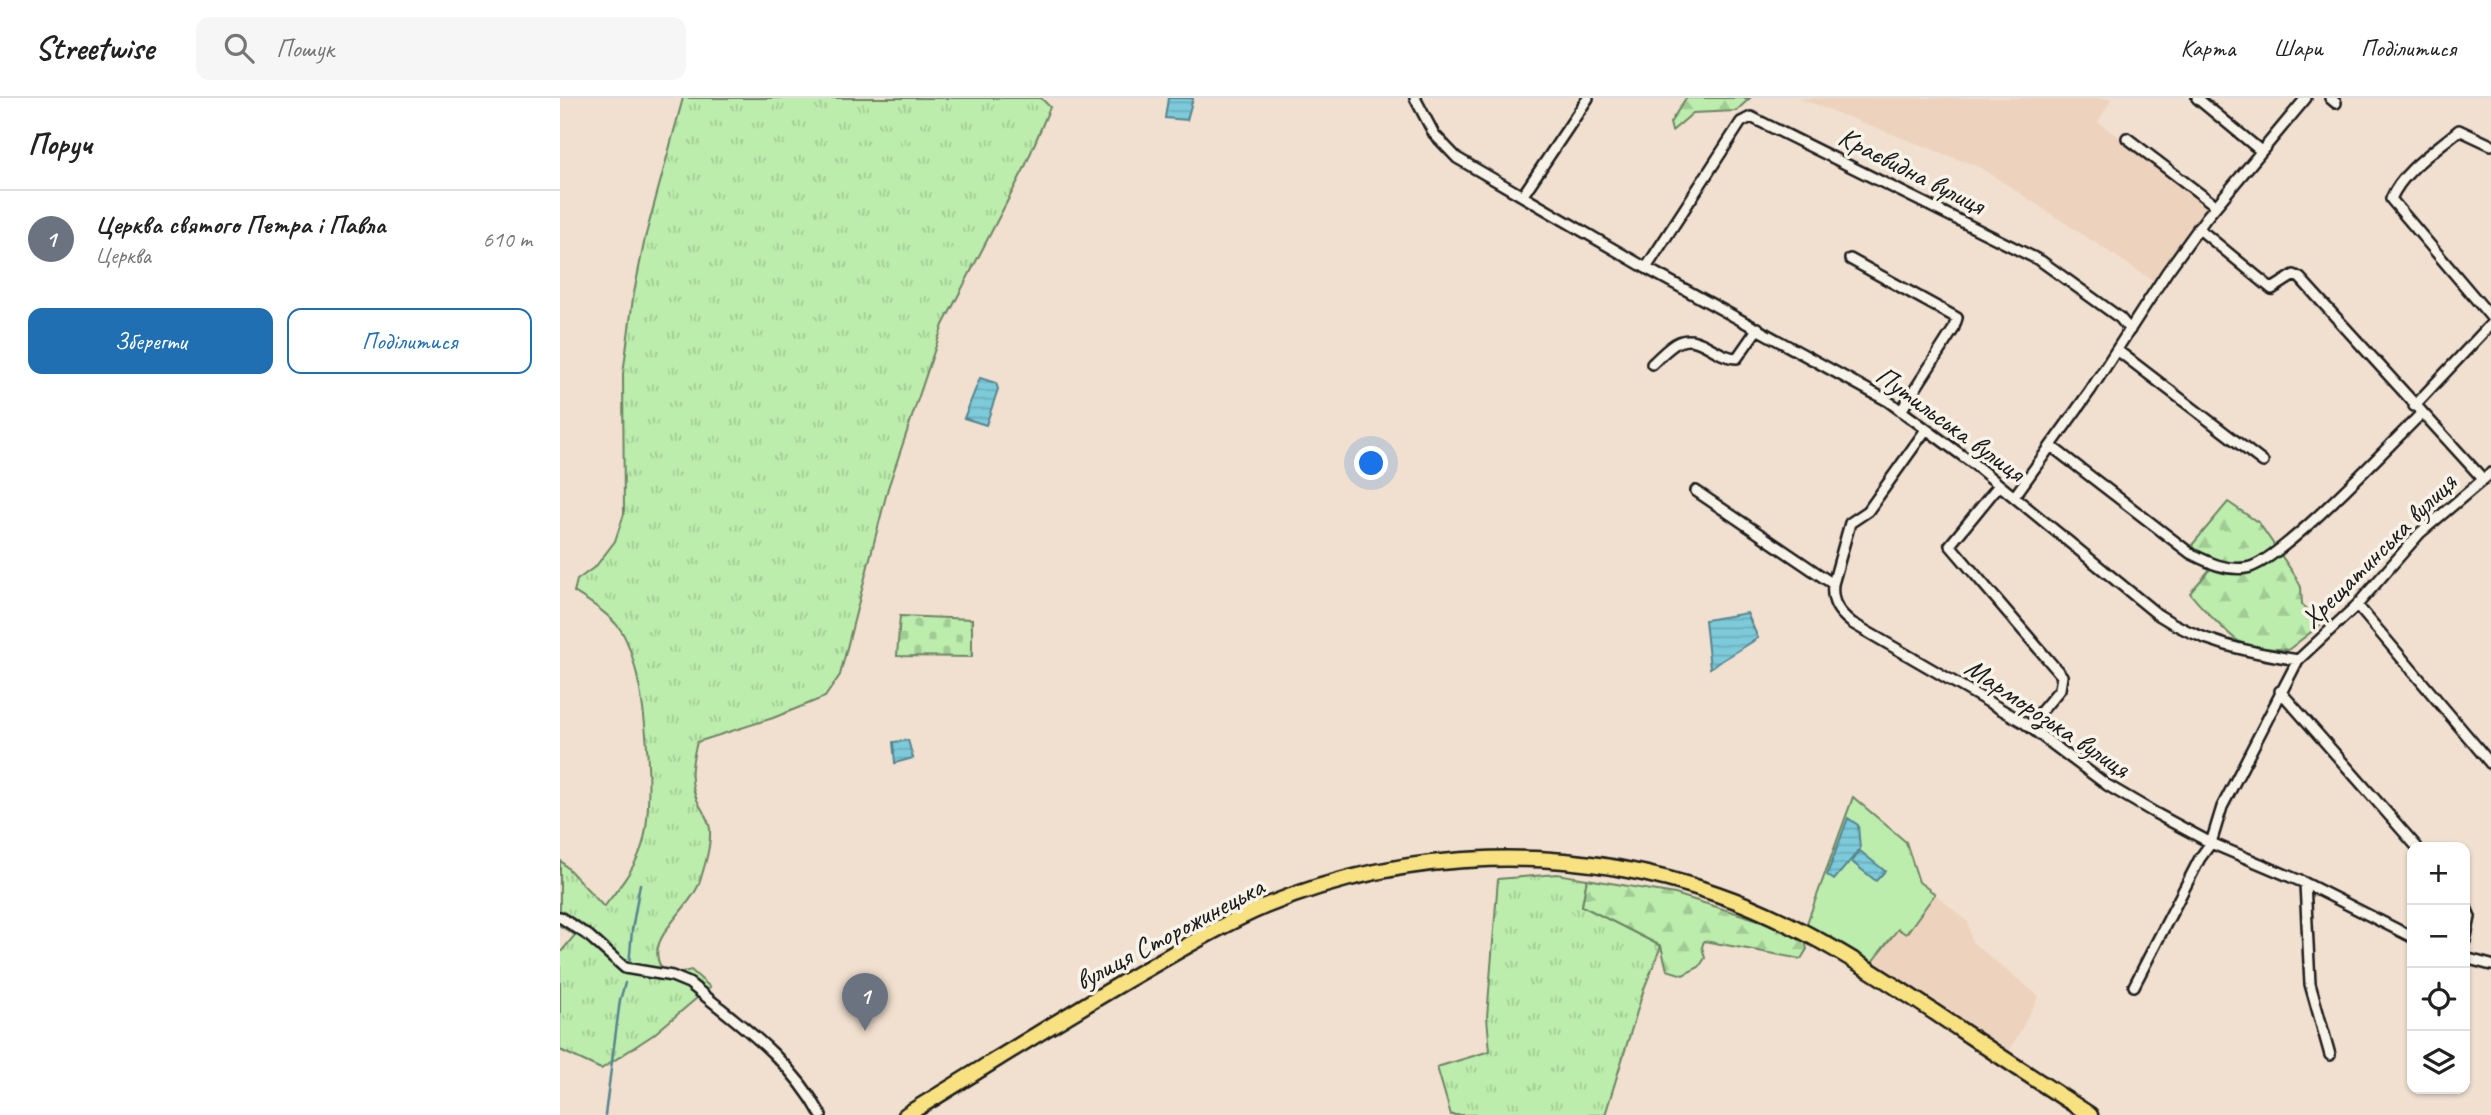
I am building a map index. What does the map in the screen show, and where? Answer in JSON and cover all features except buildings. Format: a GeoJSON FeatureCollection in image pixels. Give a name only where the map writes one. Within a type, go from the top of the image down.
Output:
{"type":"FeatureCollection","features":[{"type":"Feature","properties":{"kind":"main road","name":"вулиця Сторожинецька"},"geometry":{"type":"LineString","coordinates":[[906,1115],[1100,995],[1266,906],[1401,866],[1459,859],[1509,857],[1581,862],[1648,874],[1718,894],[1785,923],[1869,969],[2090,1115]]}},
{"type":"Feature","properties":{"kind":"street","name":"Путильська вулиця"},"geometry":{"type":"LineString","coordinates":[[1415,98],[1428,125],[1447,149],[1464,162],[1646,268],[1880,396],[1999,485],[2183,631],[2264,654],[2298,660]]}},
{"type":"Feature","properties":{"kind":"street"},"geometry":{"type":"LineString","coordinates":[[1523,195],[1588,98]]}},
{"type":"Feature","properties":{"kind":"street"},"geometry":{"type":"LineString","coordinates":[[2197,98],[2261,151]]}},
{"type":"Feature","properties":{"kind":"street"},"geometry":{"type":"LineString","coordinates":[[2014,497],[2198,228],[2306,98]]}},
{"type":"Feature","properties":{"kind":"street","name":"Краєвидна вулиця"},"geometry":{"type":"LineString","coordinates":[[1646,268],[1741,122],[1751,117],[2041,261],[2120,318],[2130,330]]}},
{"type":"Feature","properties":{"kind":"street"},"geometry":{"type":"LineString","coordinates":[[2491,145],[2459,130],[2397,185],[2391,199],[2491,317]]}},
{"type":"Feature","properties":{"kind":"street"},"geometry":{"type":"LineString","coordinates":[[2127,138],[2216,206]]}},
{"type":"Feature","properties":{"kind":"street"},"geometry":{"type":"LineString","coordinates":[[2198,228],[2272,289],[2294,275],[2300,278],[2421,414],[2487,476]]}},
{"type":"Feature","properties":{"kind":"street"},"geometry":{"type":"LineString","coordinates":[[1850,259],[1957,318],[1955,327],[1901,411]]}},
{"type":"Feature","properties":{"kind":"street"},"geometry":{"type":"LineString","coordinates":[[2414,406],[2491,324]]}},
{"type":"Feature","properties":{"kind":"street"},"geometry":{"type":"LineString","coordinates":[[1652,363],[1679,341],[1696,340],[1724,358],[1737,358],[1758,328]]}},
{"type":"Feature","properties":{"kind":"street"},"geometry":{"type":"LineString","coordinates":[[2117,349],[2263,462]]}},
{"type":"Feature","properties":{"kind":"street"},"geometry":{"type":"LineString","coordinates":[[2051,446],[2190,554],[2216,566],[2248,568],[2264,561],[2298,533],[2421,414]]}},
{"type":"Feature","properties":{"kind":"street"},"geometry":{"type":"LineString","coordinates":[[1696,491],[1833,584],[1850,523],[1868,511],[1925,430]]}},
{"type":"Feature","properties":{"kind":"street","name":"Хрещатинська вулиця"},"geometry":{"type":"LineString","coordinates":[[2298,660],[2357,606],[2420,533],[2487,476]]}},
{"type":"Feature","properties":{"kind":"street"},"geometry":{"type":"LineString","coordinates":[[1999,485],[1950,545],[2062,676],[2060,689],[2029,726]]}},
{"type":"Feature","properties":{"kind":"street","name":"Марморозька вулиця"},"geometry":{"type":"LineString","coordinates":[[1833,584],[1832,594],[1839,612],[1852,623],[2029,726],[2107,785],[2211,844],[2305,883],[2407,934]]}},
{"type":"Feature","properties":{"kind":"street"},"geometry":{"type":"LineString","coordinates":[[2357,606],[2491,764]]}},
{"type":"Feature","properties":{"kind":"street"},"geometry":{"type":"LineString","coordinates":[[2134,986],[2200,858],[2211,844],[2222,807],[2298,660]]}},
{"type":"Feature","properties":{"kind":"street"},"geometry":{"type":"LineString","coordinates":[[2280,691],[2413,842]]}},
{"type":"Feature","properties":{"kind":"street"},"geometry":{"type":"LineString","coordinates":[[2305,883],[2309,984],[2330,1055]]}},
{"type":"Feature","properties":{"kind":"street"},"geometry":{"type":"LineString","coordinates":[[560,918],[589,936],[625,968],[673,976],[689,983],[788,1066],[807,1090],[821,1115]]}},
{"type":"Feature","properties":{"kind":"street"},"geometry":{"type":"LineString","coordinates":[[2470,959],[2491,965]]}},
{"type":"Feature","properties":{"kind":"shaded area"},"geometry":{"type":"Polygon","coordinates":[[[1798,98],[2112,98],[2098,122],[2212,205],[2155,282],[1981,168],[1798,98]]]}},
{"type":"Feature","properties":{"kind":"shaded area"},"geometry":{"type":"Polygon","coordinates":[[[1935,894],[1968,922],[1972,942],[2039,996],[2007,1056],[1868,967],[1898,928],[1906,934],[1935,894]]]}},
{"type":"Feature","properties":{"kind":"green space"},"geometry":{"type":"Polygon","coordinates":[[[683,98],[1041,98],[1050,107],[1024,169],[943,325],[888,488],[840,675],[825,697],[773,718],[697,742],[692,781],[709,826],[709,849],[694,893],[668,928],[657,952],[659,964],[668,976],[691,970],[710,987],[653,1035],[601,1069],[560,1050],[560,953],[575,935],[560,926],[560,860],[604,907],[620,887],[641,849],[646,829],[648,771],[642,704],[629,647],[620,629],[610,618],[574,592],[577,580],[596,566],[615,541],[624,514],[623,374],[633,298],[645,238],[683,98]]]}},
{"type":"Feature","properties":{"kind":"green space"},"geometry":{"type":"Polygon","coordinates":[[[1686,98],[1750,98],[1736,111],[1693,113],[1672,131],[1670,123],[1686,98]]]}},
{"type":"Feature","properties":{"kind":"green space"},"geometry":{"type":"Polygon","coordinates":[[[2228,502],[2259,523],[2296,577],[2301,587],[2302,604],[2320,625],[2288,650],[2243,644],[2215,621],[2190,593],[2211,568],[2192,545],[2228,502]]]}},
{"type":"Feature","properties":{"kind":"green space"},"geometry":{"type":"Polygon","coordinates":[[[900,616],[972,619],[972,657],[897,656],[900,616]]]}},
{"type":"Feature","properties":{"kind":"green space"},"geometry":{"type":"Polygon","coordinates":[[[1853,797],[1906,842],[1919,882],[1935,894],[1906,934],[1898,929],[1868,967],[1803,934],[1853,797]]]}},
{"type":"Feature","properties":{"kind":"green space"},"geometry":{"type":"Polygon","coordinates":[[[1557,874],[1587,879],[1582,906],[1661,946],[1644,989],[1605,1115],[1451,1115],[1437,1067],[1490,1051],[1487,1017],[1498,879],[1557,874]]]}},
{"type":"Feature","properties":{"kind":"green space"},"geometry":{"type":"Polygon","coordinates":[[[1587,879],[1675,894],[1803,934],[1807,949],[1801,959],[1704,941],[1702,947],[1705,958],[1699,967],[1683,975],[1667,970],[1661,946],[1582,906],[1587,879]]]}},
{"type":"Feature","properties":{"kind":"water"},"geometry":{"type":"Polygon","coordinates":[[[1168,98],[1193,98],[1187,120],[1165,118],[1168,98]]]}},
{"type":"Feature","properties":{"kind":"water"},"geometry":{"type":"Polygon","coordinates":[[[980,378],[996,383],[998,389],[986,425],[964,418],[980,378]]]}},
{"type":"Feature","properties":{"kind":"water"},"geometry":{"type":"Polygon","coordinates":[[[1747,613],[1758,638],[1710,668],[1705,620],[1747,613]]]}},
{"type":"Feature","properties":{"kind":"water"},"geometry":{"type":"Polygon","coordinates":[[[908,740],[913,758],[895,763],[893,742],[908,740]]]}},
{"type":"Feature","properties":{"kind":"water"},"geometry":{"type":"Polygon","coordinates":[[[1848,818],[1858,825],[1860,849],[1834,880],[1827,875],[1848,818]]]}},
{"type":"Feature","properties":{"kind":"water"},"geometry":{"type":"Polygon","coordinates":[[[1860,851],[1885,871],[1876,881],[1852,862],[1860,851]]]}},
{"type":"Feature","properties":{"kind":"waterway"},"geometry":{"type":"LineString","coordinates":[[629,966],[640,884]]}},
{"type":"Feature","properties":{"kind":"waterway"},"geometry":{"type":"LineString","coordinates":[[605,1115],[620,1000],[625,983]]}},
{"type":"Feature","properties":{"kind":"place","name":"Церква святого Петра і Павла"},"geometry":{"type":"Point","coordinates":[865,1031]}}]}
